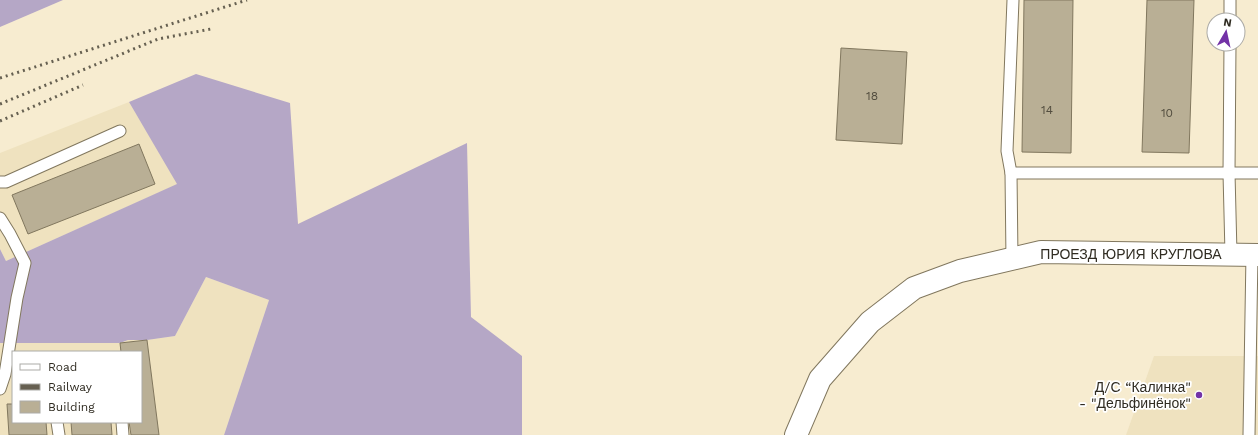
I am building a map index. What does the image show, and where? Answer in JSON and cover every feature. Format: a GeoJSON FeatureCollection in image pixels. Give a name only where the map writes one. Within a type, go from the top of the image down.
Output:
{"type":"FeatureCollection","features":[{"type":"Feature","properties":{"kind":"street","name":"ПРОЕЗД ЮРИЯ КРУГЛОВА"},"geometry":{"type":"LineString","coordinates":[[796,435],[820,379],[870,322],[914,288],[960,271],[1041,252],[1255,254]]}},
{"type":"Feature","properties":{"kind":"lane"},"geometry":{"type":"LineString","coordinates":[[1012,259],[1011,173],[1007,151],[1013,0]]}},
{"type":"Feature","properties":{"kind":"lane"},"geometry":{"type":"LineString","coordinates":[[1230,0],[1230,12]]}},
{"type":"Feature","properties":{"kind":"lane"},"geometry":{"type":"LineString","coordinates":[[1230,52],[1229,173],[1231,254]]}},
{"type":"Feature","properties":{"kind":"lane"},"geometry":{"type":"LineString","coordinates":[[0,182],[6,182],[120,131]]}},
{"type":"Feature","properties":{"kind":"lane"},"geometry":{"type":"LineString","coordinates":[[1011,173],[1258,173]]}},
{"type":"Feature","properties":{"kind":"lane"},"geometry":{"type":"LineString","coordinates":[[0,218],[25,263],[17,298],[5,374],[0,390]]}},
{"type":"Feature","properties":{"kind":"lane"},"geometry":{"type":"LineString","coordinates":[[1250,435],[1254,378],[1255,254]]}},
{"type":"Feature","properties":{"kind":"lane"},"geometry":{"type":"LineString","coordinates":[[58,423],[59,435]]}},
{"type":"Feature","properties":{"kind":"lane"},"geometry":{"type":"LineString","coordinates":[[122,423],[123,435]]}},
{"type":"Feature","properties":{"kind":"shaded area"},"geometry":{"type":"Polygon","coordinates":[[[0,0],[63,0],[0,27],[0,0]]]}},
{"type":"Feature","properties":{"kind":"shaded area"},"geometry":{"type":"Polygon","coordinates":[[[196,74],[290,103],[298,224],[467,143],[471,317],[522,356],[522,435],[224,435],[269,300],[206,277],[175,336],[147,340],[128,340],[120,343],[0,343],[0,249],[6,261],[177,184],[129,102],[196,74]]]}},
{"type":"Feature","properties":{"kind":"shaded area"},"geometry":{"type":"Polygon","coordinates":[[[129,102],[178,184],[6,261],[0,249],[0,153],[129,102]]]}},
{"type":"Feature","properties":{"kind":"shaded area"},"geometry":{"type":"Polygon","coordinates":[[[206,277],[269,300],[224,435],[0,435],[0,343],[120,343],[128,340],[147,340],[175,336],[206,277]]]}},
{"type":"Feature","properties":{"kind":"shaded area","name":"Д/С “Калинка\" - \"Дельфинёнок\""},"geometry":{"type":"Polygon","coordinates":[[[1154,356],[1258,356],[1258,435],[1126,435],[1154,356]]]}},
{"type":"Feature","properties":{"kind":"building"},"geometry":{"type":"Polygon","coordinates":[[[1024,0],[1073,0],[1071,153],[1022,152],[1024,0]]]}},
{"type":"Feature","properties":{"kind":"building"},"geometry":{"type":"Polygon","coordinates":[[[1147,0],[1194,0],[1189,153],[1142,152],[1147,0]]]}},
{"type":"Feature","properties":{"kind":"building"},"geometry":{"type":"Polygon","coordinates":[[[841,48],[907,52],[902,144],[836,140],[841,48]]]}},
{"type":"Feature","properties":{"kind":"building"},"geometry":{"type":"Polygon","coordinates":[[[139,144],[155,184],[28,234],[12,195],[139,144]]]}},
{"type":"Feature","properties":{"kind":"building"},"geometry":{"type":"Polygon","coordinates":[[[147,340],[159,435],[131,435],[129,423],[142,423],[142,351],[121,351],[120,343],[147,340]]]}},
{"type":"Feature","properties":{"kind":"building"},"geometry":{"type":"Polygon","coordinates":[[[7,404],[12,404],[12,423],[46,423],[47,435],[9,435],[7,404]]]}},
{"type":"Feature","properties":{"kind":"building"},"geometry":{"type":"Polygon","coordinates":[[[71,423],[111,423],[112,435],[72,435],[71,423]]]}},
{"type":"Feature","properties":{"kind":"railway"},"geometry":{"type":"LineString","coordinates":[[0,78],[247,0]]}},
{"type":"Feature","properties":{"kind":"railway"},"geometry":{"type":"LineString","coordinates":[[0,104],[158,39],[211,29]]}},
{"type":"Feature","properties":{"kind":"railway"},"geometry":{"type":"LineString","coordinates":[[0,121],[83,85]]}},
{"type":"Feature","properties":{"kind":"place","name":"Д/С “Калинка\" - \"Дельфинёнок\""},"geometry":{"type":"Point","coordinates":[1199,395]}}]}
